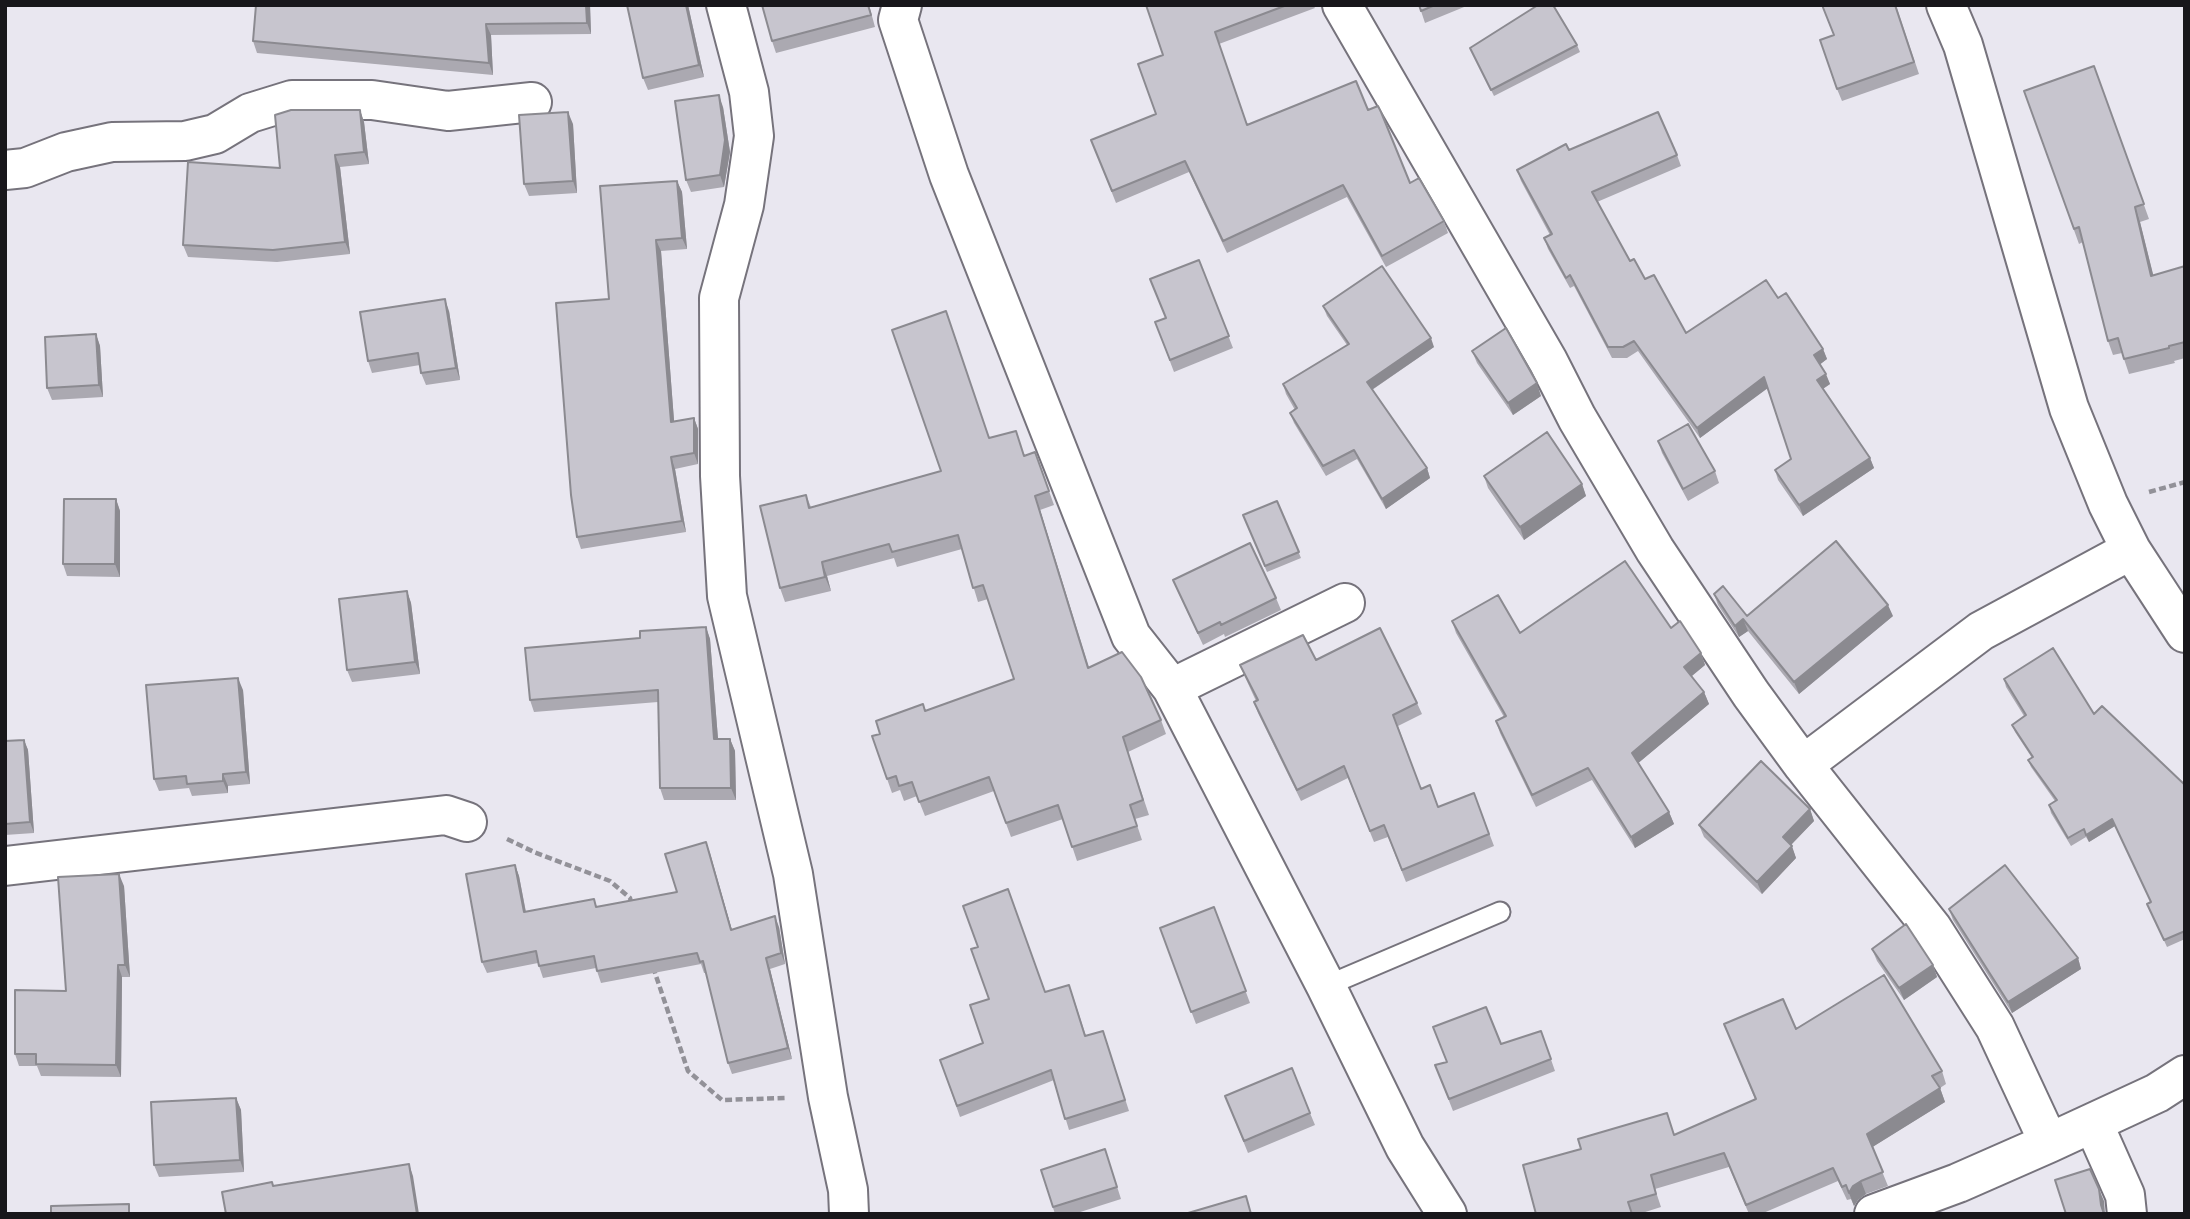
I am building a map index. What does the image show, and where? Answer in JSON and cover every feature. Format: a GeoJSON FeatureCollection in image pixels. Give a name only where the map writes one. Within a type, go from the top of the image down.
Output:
{"type":"FeatureCollection","features":[{"type":"Feature","properties":{"kind":"street"},"geometry":{"type":"LineString","coordinates":[[726,5],[749,92],[754,136],[744,205],[719,298],[720,476],[727,596],[793,874],[828,1097],[848,1189],[849,1214]]}},
{"type":"Feature","properties":{"kind":"street"},"geometry":{"type":"LineString","coordinates":[[902,5],[898,20],[949,175],[1131,636],[1172,688],[1326,986],[1405,1147],[1447,1214]]}},
{"type":"Feature","properties":{"kind":"street"},"geometry":{"type":"LineString","coordinates":[[1342,5],[1548,361],[1577,418],[1656,550],[1751,694],[1803,765],[1932,928],[1994,1027],[2049,1143]]}},
{"type":"Feature","properties":{"kind":"street"},"geometry":{"type":"LineString","coordinates":[[1946,5],[1964,45],[2069,408],[2108,504],[2131,550],[2185,633]]}},
{"type":"Feature","properties":{"kind":"street"},"geometry":{"type":"LineString","coordinates":[[5,170],[24,168],[66,152],[112,142],[185,141],[215,134],[250,113],[292,100],[372,100],[449,111],[532,102]]}},
{"type":"Feature","properties":{"kind":"street"},"geometry":{"type":"LineString","coordinates":[[1803,765],[1981,631],[2131,550]]}},
{"type":"Feature","properties":{"kind":"street"},"geometry":{"type":"LineString","coordinates":[[1172,688],[1345,603]]}},
{"type":"Feature","properties":{"kind":"street"},"geometry":{"type":"LineString","coordinates":[[5,866],[446,815],[467,822]]}},
{"type":"Feature","properties":{"kind":"street"},"geometry":{"type":"LineString","coordinates":[[1874,1214],[1958,1183],[2049,1143],[2157,1093],[2185,1075]]}},
{"type":"Feature","properties":{"kind":"street"},"geometry":{"type":"LineString","coordinates":[[2092,1123],[2125,1195],[2127,1214]]}},
{"type":"Feature","properties":{"kind":"lane"},"geometry":{"type":"LineString","coordinates":[[1326,986],[1500,912]]}},
{"type":"Feature","properties":{"kind":"path"},"geometry":{"type":"LineString","coordinates":[[467,822],[534,852],[610,881],[630,898],[634,911]]}},
{"type":"Feature","properties":{"kind":"path"},"geometry":{"type":"LineString","coordinates":[[650,960],[688,1071],[722,1100],[828,1097]]}},
{"type":"Feature","properties":{"kind":"building"},"geometry":{"type":"Polygon","coordinates":[[[256,5],[586,5],[587,23],[486,24],[489,63],[253,41],[256,5]]]}},
{"type":"Feature","properties":{"kind":"building"},"geometry":{"type":"Polygon","coordinates":[[[627,5],[686,5],[699,65],[643,78],[627,5]]]}},
{"type":"Feature","properties":{"kind":"building"},"geometry":{"type":"Polygon","coordinates":[[[762,5],[868,5],[871,15],[772,41],[762,5]]]}},
{"type":"Feature","properties":{"kind":"building"},"geometry":{"type":"Polygon","coordinates":[[[1146,5],[1287,5],[1215,32],[1247,125],[1356,81],[1368,110],[1378,106],[1410,183],[1419,178],[1444,221],[1382,256],[1343,185],[1223,241],[1185,161],[1112,191],[1091,140],[1156,114],[1138,64],[1163,55],[1146,5]]]}},
{"type":"Feature","properties":{"kind":"building"},"geometry":{"type":"Polygon","coordinates":[[[1419,5],[1435,5],[1421,11],[1419,5]]]}},
{"type":"Feature","properties":{"kind":"building"},"geometry":{"type":"Polygon","coordinates":[[[1538,5],[1553,5],[1577,45],[1491,90],[1470,48],[1538,5]]]}},
{"type":"Feature","properties":{"kind":"building"},"geometry":{"type":"Polygon","coordinates":[[[1822,5],[1895,5],[1914,62],[1837,89],[1820,40],[1834,35],[1822,5]]]}},
{"type":"Feature","properties":{"kind":"building"},"geometry":{"type":"Polygon","coordinates":[[[2094,66],[2144,204],[2135,207],[2151,276],[2185,266],[2185,342],[2124,359],[2118,338],[2108,341],[2079,227],[2074,229],[2024,91],[2094,66]]]}},
{"type":"Feature","properties":{"kind":"building"},"geometry":{"type":"Polygon","coordinates":[[[719,95],[725,140],[720,175],[686,180],[675,101],[719,95]]]}},
{"type":"Feature","properties":{"kind":"building"},"geometry":{"type":"Polygon","coordinates":[[[291,110],[360,110],[364,152],[335,155],[345,242],[273,250],[183,245],[188,162],[280,168],[275,115],[291,110]]]}},
{"type":"Feature","properties":{"kind":"building"},"geometry":{"type":"Polygon","coordinates":[[[568,112],[573,181],[524,184],[519,115],[568,112]]]}},
{"type":"Feature","properties":{"kind":"building"},"geometry":{"type":"Polygon","coordinates":[[[1658,112],[1677,155],[1592,192],[1630,261],[1634,259],[1645,279],[1654,275],[1686,333],[1766,280],[1778,298],[1786,293],[1823,349],[1814,355],[1826,374],[1817,380],[1870,458],[1799,505],[1775,470],[1791,459],[1764,377],[1697,428],[1634,341],[1623,347],[1608,347],[1570,275],[1566,278],[1544,238],[1552,234],[1517,170],[1566,144],[1569,150],[1658,112]]]}},
{"type":"Feature","properties":{"kind":"building"},"geometry":{"type":"Polygon","coordinates":[[[677,181],[682,238],[656,240],[671,422],[694,418],[694,453],[671,457],[682,521],[577,537],[571,495],[556,303],[609,299],[600,186],[677,181]]]}},
{"type":"Feature","properties":{"kind":"building"},"geometry":{"type":"Polygon","coordinates":[[[1199,260],[1229,336],[1170,360],[1155,322],[1166,318],[1150,279],[1199,260]]]}},
{"type":"Feature","properties":{"kind":"building"},"geometry":{"type":"Polygon","coordinates":[[[1382,266],[1431,338],[1367,382],[1427,468],[1382,499],[1354,450],[1323,466],[1290,413],[1297,408],[1283,384],[1349,344],[1323,306],[1382,266]]]}},
{"type":"Feature","properties":{"kind":"building"},"geometry":{"type":"Polygon","coordinates":[[[445,299],[456,368],[421,373],[418,353],[368,361],[360,312],[445,299]]]}},
{"type":"Feature","properties":{"kind":"building"},"geometry":{"type":"Polygon","coordinates":[[[946,311],[989,438],[1016,431],[1024,456],[1035,452],[1049,491],[1035,496],[1088,668],[1122,652],[1141,677],[1161,720],[1123,737],[1143,800],[1130,805],[1137,826],[1072,847],[1058,805],[1006,823],[989,777],[919,802],[912,782],[899,786],[896,776],[887,779],[872,736],[880,734],[876,721],[923,704],[925,711],[1014,679],[983,585],[973,588],[958,535],[892,552],[889,544],[822,562],[825,577],[780,588],[760,506],[806,495],[809,508],[941,471],[892,330],[946,311]]]}},
{"type":"Feature","properties":{"kind":"building"},"geometry":{"type":"Polygon","coordinates":[[[1506,328],[1537,383],[1508,403],[1472,351],[1506,328]]]}},
{"type":"Feature","properties":{"kind":"building"},"geometry":{"type":"Polygon","coordinates":[[[96,334],[99,385],[47,388],[45,337],[96,334]]]}},
{"type":"Feature","properties":{"kind":"building"},"geometry":{"type":"Polygon","coordinates":[[[1688,424],[1715,471],[1683,489],[1658,441],[1688,424]]]}},
{"type":"Feature","properties":{"kind":"building"},"geometry":{"type":"Polygon","coordinates":[[[1547,432],[1582,484],[1520,527],[1484,476],[1547,432]]]}},
{"type":"Feature","properties":{"kind":"building"},"geometry":{"type":"Polygon","coordinates":[[[64,499],[116,499],[115,564],[63,564],[64,499]]]}},
{"type":"Feature","properties":{"kind":"building"},"geometry":{"type":"Polygon","coordinates":[[[1277,501],[1299,552],[1265,566],[1243,515],[1277,501]]]}},
{"type":"Feature","properties":{"kind":"building"},"geometry":{"type":"Polygon","coordinates":[[[1836,541],[1888,605],[1794,682],[1743,619],[1735,626],[1714,594],[1723,586],[1747,616],[1836,541]]]}},
{"type":"Feature","properties":{"kind":"building"},"geometry":{"type":"Polygon","coordinates":[[[1250,543],[1276,598],[1221,625],[1220,622],[1198,633],[1173,580],[1250,543]]]}},
{"type":"Feature","properties":{"kind":"building"},"geometry":{"type":"Polygon","coordinates":[[[1625,561],[1671,628],[1680,621],[1701,653],[1684,667],[1704,692],[1632,753],[1669,812],[1631,837],[1588,768],[1532,795],[1496,721],[1506,716],[1452,621],[1498,595],[1520,633],[1625,561]]]}},
{"type":"Feature","properties":{"kind":"building"},"geometry":{"type":"Polygon","coordinates":[[[407,591],[415,662],[347,670],[339,599],[407,591]]]}},
{"type":"Feature","properties":{"kind":"building"},"geometry":{"type":"Polygon","coordinates":[[[706,627],[714,739],[730,739],[731,788],[660,788],[658,690],[530,700],[525,648],[640,638],[640,631],[706,627]]]}},
{"type":"Feature","properties":{"kind":"building"},"geometry":{"type":"Polygon","coordinates":[[[1380,628],[1417,703],[1393,715],[1421,789],[1430,785],[1438,807],[1474,793],[1489,834],[1402,870],[1384,825],[1370,831],[1344,766],[1297,790],[1254,702],[1258,700],[1240,665],[1303,635],[1316,660],[1380,628]]]}},
{"type":"Feature","properties":{"kind":"building"},"geometry":{"type":"Polygon","coordinates":[[[2053,648],[2094,714],[2102,706],[2185,785],[2185,931],[2164,940],[2147,904],[2151,902],[2112,819],[2086,835],[2084,829],[2068,838],[2049,805],[2057,800],[2028,760],[2033,757],[2012,725],[2026,715],[2004,679],[2053,648]]]}},
{"type":"Feature","properties":{"kind":"building"},"geometry":{"type":"Polygon","coordinates":[[[238,678],[246,772],[223,774],[223,781],[187,784],[186,776],[154,779],[146,685],[238,678]]]}},
{"type":"Feature","properties":{"kind":"building"},"geometry":{"type":"Polygon","coordinates":[[[24,740],[30,822],[5,824],[5,741],[24,740]]]}},
{"type":"Feature","properties":{"kind":"building"},"geometry":{"type":"Polygon","coordinates":[[[1761,761],[1810,809],[1783,837],[1792,846],[1757,882],[1699,825],[1761,761]]]}},
{"type":"Feature","properties":{"kind":"building"},"geometry":{"type":"Polygon","coordinates":[[[706,842],[731,930],[775,916],[781,953],[766,958],[788,1048],[728,1063],[703,961],[700,962],[697,953],[597,971],[594,956],[539,966],[536,951],[482,962],[466,874],[515,865],[524,912],[594,899],[596,907],[677,892],[665,854],[706,842]]]}},
{"type":"Feature","properties":{"kind":"building"},"geometry":{"type":"Polygon","coordinates":[[[2005,865],[2078,958],[2008,1002],[1949,909],[2005,865]]]}},
{"type":"Feature","properties":{"kind":"building"},"geometry":{"type":"Polygon","coordinates":[[[119,874],[125,965],[118,965],[116,1065],[36,1064],[36,1054],[15,1054],[15,990],[66,991],[58,877],[119,874]]]}},
{"type":"Feature","properties":{"kind":"building"},"geometry":{"type":"Polygon","coordinates":[[[1008,889],[1045,992],[1069,985],[1085,1036],[1103,1031],[1125,1100],[1065,1119],[1051,1070],[957,1106],[940,1060],[983,1043],[970,1005],[989,999],[971,949],[978,947],[963,906],[1008,889]]]}},
{"type":"Feature","properties":{"kind":"building"},"geometry":{"type":"Polygon","coordinates":[[[1214,907],[1246,991],[1191,1012],[1160,928],[1214,907]]]}},
{"type":"Feature","properties":{"kind":"building"},"geometry":{"type":"Polygon","coordinates":[[[1906,924],[1933,965],[1899,988],[1872,949],[1906,924]]]}},
{"type":"Feature","properties":{"kind":"building"},"geometry":{"type":"Polygon","coordinates":[[[1884,975],[1942,1071],[1932,1076],[1940,1088],[1867,1134],[1883,1172],[1861,1181],[1853,1186],[1849,1193],[1846,1185],[1842,1187],[1833,1168],[1746,1205],[1724,1153],[1651,1175],[1656,1194],[1628,1202],[1632,1214],[1536,1214],[1523,1165],[1581,1149],[1578,1139],[1667,1113],[1674,1135],[1756,1099],[1724,1024],[1783,999],[1796,1029],[1884,975]]]}},
{"type":"Feature","properties":{"kind":"building"},"geometry":{"type":"Polygon","coordinates":[[[1486,1007],[1501,1044],[1541,1031],[1551,1059],[1449,1099],[1435,1065],[1447,1062],[1433,1027],[1486,1007]]]}},
{"type":"Feature","properties":{"kind":"building"},"geometry":{"type":"Polygon","coordinates":[[[1292,1068],[1310,1113],[1244,1141],[1225,1096],[1292,1068]]]}},
{"type":"Feature","properties":{"kind":"building"},"geometry":{"type":"Polygon","coordinates":[[[236,1098],[240,1160],[154,1165],[151,1102],[236,1098]]]}},
{"type":"Feature","properties":{"kind":"building"},"geometry":{"type":"Polygon","coordinates":[[[1105,1149],[1117,1187],[1053,1207],[1041,1170],[1105,1149]]]}},
{"type":"Feature","properties":{"kind":"building"},"geometry":{"type":"Polygon","coordinates":[[[409,1164],[417,1214],[226,1214],[222,1192],[272,1182],[273,1186],[409,1164]]]}},
{"type":"Feature","properties":{"kind":"building"},"geometry":{"type":"Polygon","coordinates":[[[2090,1169],[2099,1189],[2104,1214],[2066,1214],[2055,1180],[2090,1169]]]}},
{"type":"Feature","properties":{"kind":"building"},"geometry":{"type":"Polygon","coordinates":[[[1246,1196],[1251,1214],[1188,1214],[1188,1213],[1246,1196]]]}},
{"type":"Feature","properties":{"kind":"building"},"geometry":{"type":"Polygon","coordinates":[[[129,1204],[129,1214],[51,1214],[51,1206],[129,1204]]]}}]}
